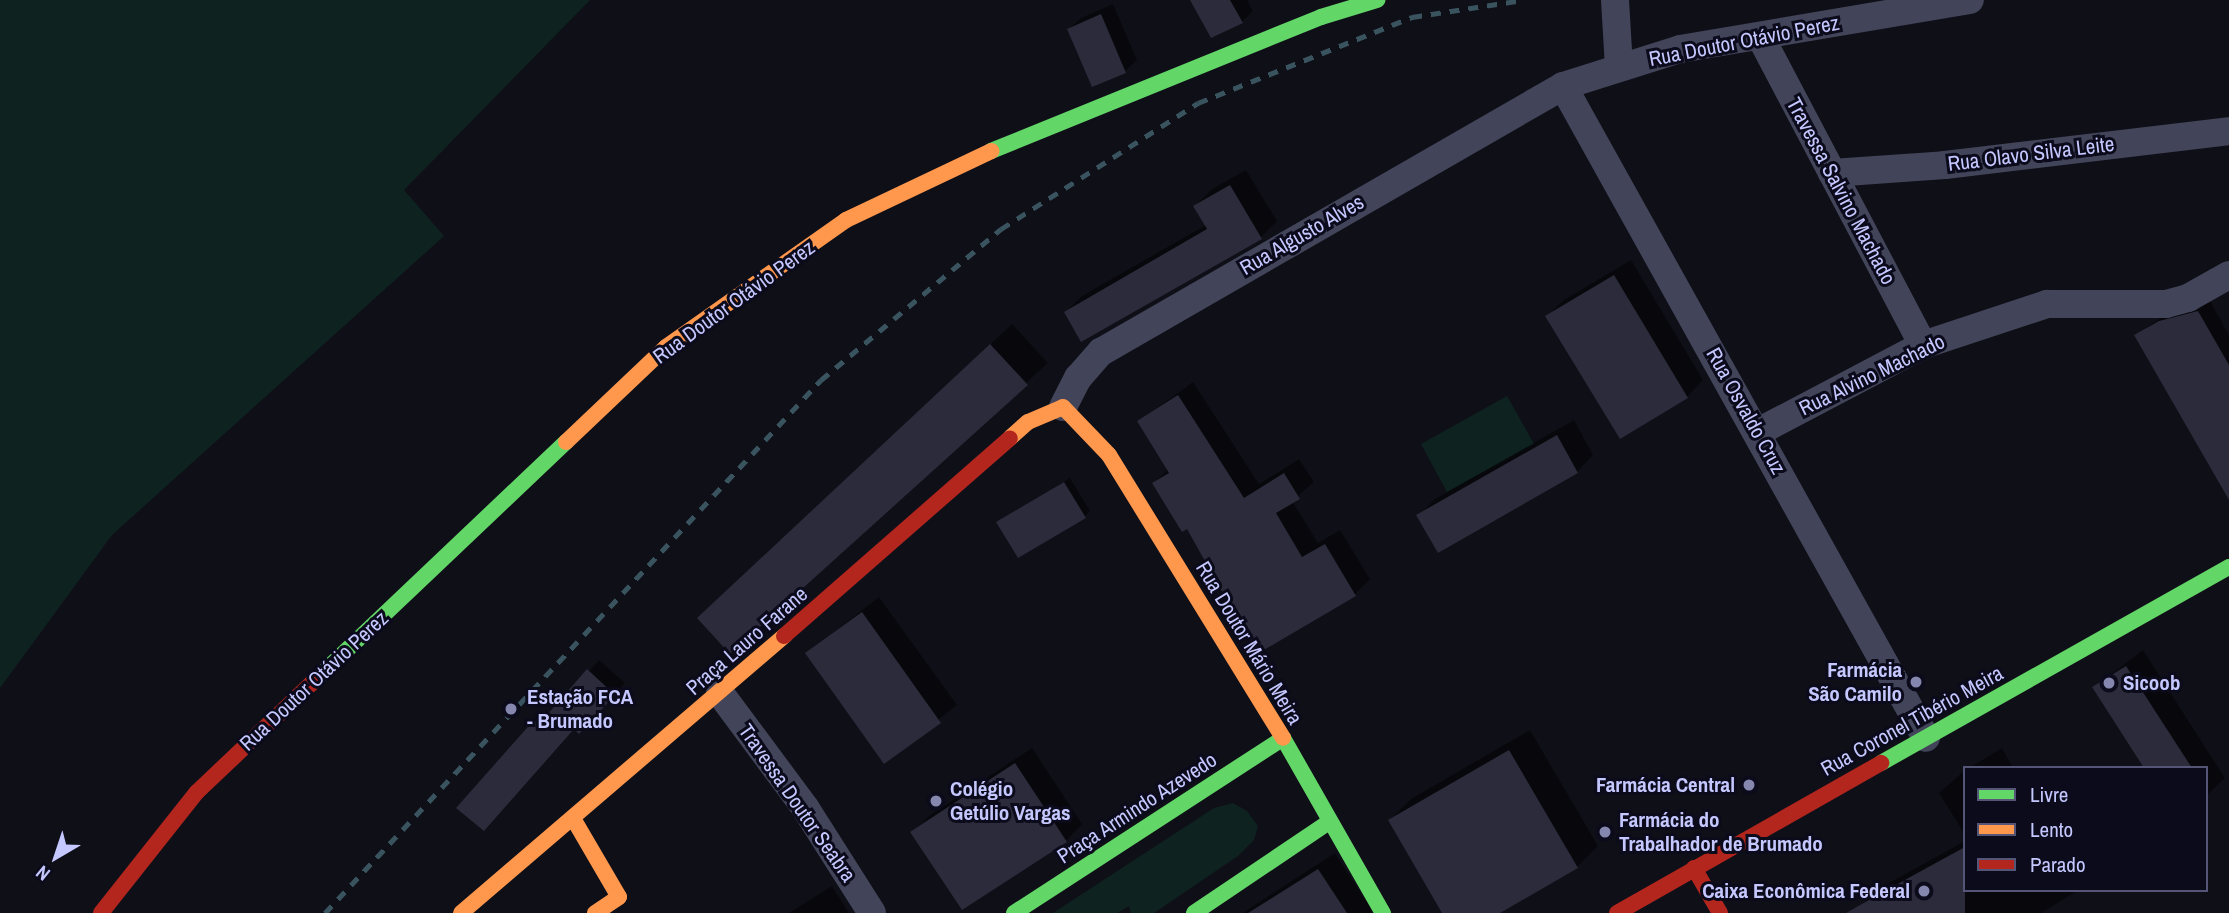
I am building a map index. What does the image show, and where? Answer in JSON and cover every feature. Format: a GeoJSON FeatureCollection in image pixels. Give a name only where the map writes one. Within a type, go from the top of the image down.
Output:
{"type":"FeatureCollection","features":[{"type":"Feature","properties":{"kind":"main road","name":"Rua Doutor Otávio Perez"},"geometry":{"type":"LineString","coordinates":[[101,913],[197,792],[666,347],[846,220],[950,169],[1321,17],[1377,0]]}},
{"type":"Feature","properties":{"kind":"main road","name":"Praça Lauro Farane"},"geometry":{"type":"LineString","coordinates":[[461,913],[574,820],[1028,422],[1063,407]]}},
{"type":"Feature","properties":{"kind":"main road","name":"Rua Doutor Mário Meira"},"geometry":{"type":"LineString","coordinates":[[1063,407],[1110,455],[1283,738],[1383,913]]}},
{"type":"Feature","properties":{"kind":"main road","name":"Rua Coronel Tibério Meira"},"geometry":{"type":"LineString","coordinates":[[1616,913],[2229,567]]}},
{"type":"Feature","properties":{"kind":"main road","name":"Praça Armindo Azevedo"},"geometry":{"type":"LineString","coordinates":[[1014,913],[1283,738]]}},
{"type":"Feature","properties":{"kind":"main road"},"geometry":{"type":"LineString","coordinates":[[574,820],[624,905],[595,913]]}},
{"type":"Feature","properties":{"kind":"main road"},"geometry":{"type":"LineString","coordinates":[[1194,913],[1329,822]]}},
{"type":"Feature","properties":{"kind":"main road"},"geometry":{"type":"LineString","coordinates":[[1694,868],[1720,913]]}},
{"type":"Feature","properties":{"kind":"street"},"geometry":{"type":"LineString","coordinates":[[1615,0],[1619,67]]}},
{"type":"Feature","properties":{"kind":"street","name":"Rua Doutor Otávio Perez"},"geometry":{"type":"LineString","coordinates":[[1563,86],[1679,49],[1970,0]]}},
{"type":"Feature","properties":{"kind":"street","name":"Travessa Salvino Machado"},"geometry":{"type":"LineString","coordinates":[[1760,36],[1923,345]]}},
{"type":"Feature","properties":{"kind":"street","name":"Rua Algusto Alves"},"geometry":{"type":"LineString","coordinates":[[1063,407],[1078,378],[1101,352],[1563,86]]}},
{"type":"Feature","properties":{"kind":"street","name":"Rua Osvaldo Cruz"},"geometry":{"type":"LineString","coordinates":[[1563,86],[1927,738]]}},
{"type":"Feature","properties":{"kind":"street","name":"Rua Olavo Silva Leite"},"geometry":{"type":"LineString","coordinates":[[1832,173],[1945,165],[2229,131]]}},
{"type":"Feature","properties":{"kind":"street","name":"Rua Alvino Machado"},"geometry":{"type":"LineString","coordinates":[[1758,432],[1923,345],[2047,304],[2166,304],[2188,298],[2229,275]]}},
{"type":"Feature","properties":{"kind":"street","name":"Travessa Doutor Seabra"},"geometry":{"type":"LineString","coordinates":[[720,693],[806,809],[872,913]]}},
{"type":"Feature","properties":{"kind":"green space"},"geometry":{"type":"Polygon","coordinates":[[[0,0],[590,0],[404,190],[444,236],[112,535],[0,688],[0,0]]]}},
{"type":"Feature","properties":{"kind":"green space"},"geometry":{"type":"Polygon","coordinates":[[[1507,396],[1534,444],[1447,492],[1421,444],[1507,396]]]}},
{"type":"Feature","properties":{"kind":"green space"},"geometry":{"type":"Polygon","coordinates":[[[1233,803],[1247,811],[1258,826],[1254,840],[1238,856],[1154,913],[1131,913],[1129,906],[1117,913],[1053,913],[1214,808],[1233,803]]]}},
{"type":"Feature","properties":{"kind":"building"},"geometry":{"type":"Polygon","coordinates":[[[1190,0],[1230,0],[1243,23],[1211,38],[1190,0]]]}},
{"type":"Feature","properties":{"kind":"building"},"geometry":{"type":"Polygon","coordinates":[[[1101,14],[1126,73],[1092,87],[1067,29],[1101,14]]]}},
{"type":"Feature","properties":{"kind":"building"},"geometry":{"type":"Polygon","coordinates":[[[1230,185],[1262,239],[1081,342],[1064,312],[1207,229],[1193,206],[1230,185]]]}},
{"type":"Feature","properties":{"kind":"building"},"geometry":{"type":"Polygon","coordinates":[[[1614,275],[1688,398],[1620,439],[1545,316],[1614,275]]]}},
{"type":"Feature","properties":{"kind":"building"},"geometry":{"type":"Polygon","coordinates":[[[2198,311],[2229,365],[2229,500],[2134,335],[2159,321],[2198,311]]]}},
{"type":"Feature","properties":{"kind":"building"},"geometry":{"type":"Polygon","coordinates":[[[990,344],[1028,385],[730,654],[697,618],[990,344]]]}},
{"type":"Feature","properties":{"kind":"building"},"geometry":{"type":"Polygon","coordinates":[[[1178,395],[1244,498],[1284,473],[1300,499],[1276,513],[1302,557],[1325,544],[1356,596],[1257,654],[1187,529],[1182,532],[1152,483],[1169,473],[1137,421],[1178,395]]]}},
{"type":"Feature","properties":{"kind":"building"},"geometry":{"type":"Polygon","coordinates":[[[1557,435],[1578,473],[1438,553],[1416,515],[1557,435]]]}},
{"type":"Feature","properties":{"kind":"building"},"geometry":{"type":"Polygon","coordinates":[[[1064,482],[1086,518],[1018,558],[996,522],[1064,482]]]}},
{"type":"Feature","properties":{"kind":"building"},"geometry":{"type":"Polygon","coordinates":[[[862,612],[941,723],[884,764],[805,653],[862,612]]]}},
{"type":"Feature","properties":{"kind":"building"},"geometry":{"type":"Polygon","coordinates":[[[2126,666],[2191,766],[2143,766],[2092,687],[2126,666]]]}},
{"type":"Feature","properties":{"kind":"building"},"geometry":{"type":"Polygon","coordinates":[[[587,669],[615,695],[579,734],[574,729],[484,831],[456,808],[534,720],[539,724],[587,669]]]}},
{"type":"Feature","properties":{"kind":"building"},"geometry":{"type":"Polygon","coordinates":[[[1509,750],[1578,868],[1500,913],[1442,913],[1388,820],[1509,750]]]}},
{"type":"Feature","properties":{"kind":"building"},"geometry":{"type":"Polygon","coordinates":[[[1015,763],[1067,842],[962,910],[910,832],[1015,763]]]}},
{"type":"Feature","properties":{"kind":"building","name":"Caixa Econômica Federal"},"geometry":{"type":"Polygon","coordinates":[[[1963,848],[1965,913],[1846,913],[1963,848]]]}},
{"type":"Feature","properties":{"kind":"building"},"geometry":{"type":"Polygon","coordinates":[[[1318,869],[1347,913],[1248,913],[1318,869]]]}},
{"type":"Feature","properties":{"kind":"railway"},"geometry":{"type":"LineString","coordinates":[[325,913],[821,380],[1001,229],[1198,103],[1412,17],[1523,0]]}},
{"type":"Feature","properties":{"kind":"traffic: fast"},"geometry":{"type":"LineString","coordinates":[[991,151],[1321,17],[1377,0]]}},
{"type":"Feature","properties":{"kind":"traffic: fast"},"geometry":{"type":"LineString","coordinates":[[313,682],[566,442]]}},
{"type":"Feature","properties":{"kind":"traffic: fast"},"geometry":{"type":"LineString","coordinates":[[1881,763],[2229,567]]}},
{"type":"Feature","properties":{"kind":"traffic: fast"},"geometry":{"type":"LineString","coordinates":[[1014,913],[1283,738],[1383,913]]}},
{"type":"Feature","properties":{"kind":"traffic: fast"},"geometry":{"type":"LineString","coordinates":[[1194,913],[1329,822]]}},
{"type":"Feature","properties":{"kind":"traffic: slow"},"geometry":{"type":"LineString","coordinates":[[566,442],[666,347],[846,220],[991,151]]}},
{"type":"Feature","properties":{"kind":"traffic: slow"},"geometry":{"type":"LineString","coordinates":[[1010,438],[1028,422],[1063,407],[1109,455],[1283,738]]}},
{"type":"Feature","properties":{"kind":"traffic: slow"},"geometry":{"type":"LineString","coordinates":[[461,913],[784,636]]}},
{"type":"Feature","properties":{"kind":"traffic: slow"},"geometry":{"type":"LineString","coordinates":[[574,820],[619,897],[595,913]]}},
{"type":"Feature","properties":{"kind":"traffic: jam"},"geometry":{"type":"LineString","coordinates":[[784,636],[1010,438]]}},
{"type":"Feature","properties":{"kind":"traffic: jam"},"geometry":{"type":"LineString","coordinates":[[101,913],[197,792],[313,682]]}},
{"type":"Feature","properties":{"kind":"traffic: jam"},"geometry":{"type":"LineString","coordinates":[[1617,913],[1881,763]]}},
{"type":"Feature","properties":{"kind":"traffic: jam"},"geometry":{"type":"LineString","coordinates":[[1694,868],[1720,913]]}},
{"type":"Feature","properties":{"kind":"place","name":"Farmácia São Camilo"},"geometry":{"type":"Point","coordinates":[1916,682]}},
{"type":"Feature","properties":{"kind":"place","name":"Sicoob"},"geometry":{"type":"Point","coordinates":[2109,683]}},
{"type":"Feature","properties":{"kind":"place","name":"Estação FCA - Brumado"},"geometry":{"type":"Point","coordinates":[511,709]}},
{"type":"Feature","properties":{"kind":"place","name":"Farmácia Central"},"geometry":{"type":"Point","coordinates":[1749,785]}},
{"type":"Feature","properties":{"kind":"place","name":"Colégio Getúlio Vargas"},"geometry":{"type":"Point","coordinates":[936,801]}},
{"type":"Feature","properties":{"kind":"place","name":"Farmácia do Trabalhador de Brumado"},"geometry":{"type":"Point","coordinates":[1605,832]}},
{"type":"Feature","properties":{"kind":"place","name":"Caixa Econômica Federal"},"geometry":{"type":"Point","coordinates":[1924,891]}}]}
